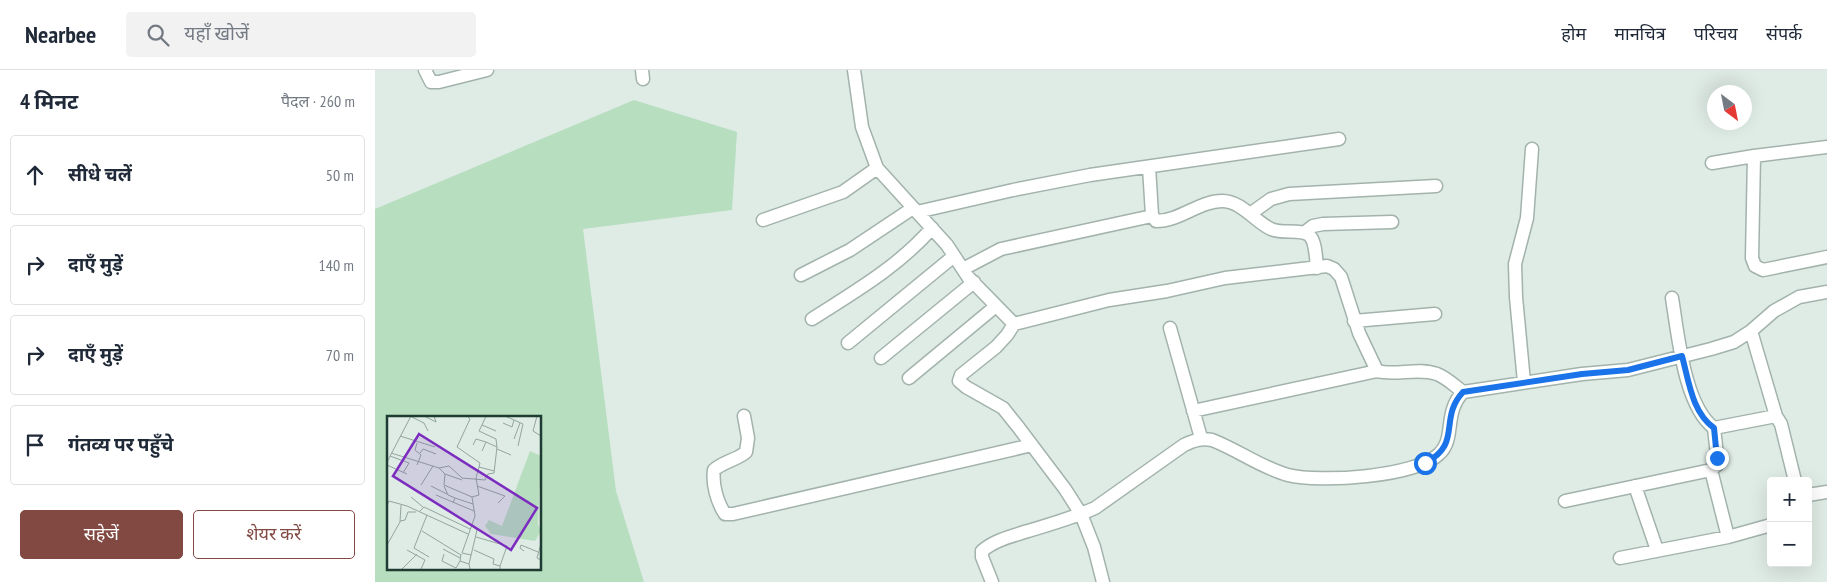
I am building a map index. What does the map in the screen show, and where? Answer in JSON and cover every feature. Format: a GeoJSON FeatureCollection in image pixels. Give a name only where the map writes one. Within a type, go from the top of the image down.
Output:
{"type":"FeatureCollection","features":[{"type":"Feature","properties":{"kind":"street"},"geometry":{"type":"LineString","coordinates":[[425,70],[431,82],[439,82],[487,70]]}},
{"type":"Feature","properties":{"kind":"street"},"geometry":{"type":"LineString","coordinates":[[853,70],[862,127],[877,168],[931,228],[974,282],[1014,324]]}},
{"type":"Feature","properties":{"kind":"street"},"geometry":{"type":"LineString","coordinates":[[801,275],[850,250],[915,210],[1090,175],[1339,139]]}},
{"type":"Feature","properties":{"kind":"street"},"geometry":{"type":"LineString","coordinates":[[1712,163],[1827,147]]}},
{"type":"Feature","properties":{"kind":"street"},"geometry":{"type":"LineString","coordinates":[[1524,382],[1516,297],[1515,264],[1527,218],[1532,149]]}},
{"type":"Feature","properties":{"kind":"street"},"geometry":{"type":"LineString","coordinates":[[1753,156],[1752,258],[1755,266],[1763,270],[1827,257]]}},
{"type":"Feature","properties":{"kind":"street"},"geometry":{"type":"LineString","coordinates":[[1149,166],[1152,216],[1156,221],[1164,221],[1202,205],[1222,201],[1232,203],[1263,225],[1274,230],[1304,232],[1310,236],[1313,242],[1317,268]]}},
{"type":"Feature","properties":{"kind":"street"},"geometry":{"type":"LineString","coordinates":[[763,220],[843,192],[877,168]]}},
{"type":"Feature","properties":{"kind":"street"},"geometry":{"type":"LineString","coordinates":[[1250,214],[1271,199],[1289,194],[1436,186]]}},
{"type":"Feature","properties":{"kind":"street"},"geometry":{"type":"LineString","coordinates":[[963,269],[1001,249],[1152,216]]}},
{"type":"Feature","properties":{"kind":"street"},"geometry":{"type":"LineString","coordinates":[[1304,232],[1313,226],[1323,224],[1392,222]]}},
{"type":"Feature","properties":{"kind":"street"},"geometry":{"type":"LineString","coordinates":[[811,319],[886,271],[918,244],[931,228]]}},
{"type":"Feature","properties":{"kind":"street"},"geometry":{"type":"LineString","coordinates":[[848,344],[954,256]]}},
{"type":"Feature","properties":{"kind":"street"},"geometry":{"type":"LineString","coordinates":[[1103,582],[1094,547],[1081,514],[1065,489],[1003,408],[959,381],[961,375],[1007,335],[1014,324],[1109,300],[1167,291],[1225,278],[1327,266],[1334,269],[1341,277],[1354,321],[1377,371]]}},
{"type":"Feature","properties":{"kind":"street"},"geometry":{"type":"LineString","coordinates":[[881,358],[974,282]]}},
{"type":"Feature","properties":{"kind":"street"},"geometry":{"type":"LineString","coordinates":[[992,582],[982,556],[982,551],[987,547],[1001,539],[1081,514],[1114,496],[1184,445],[1201,438],[1220,443],[1289,475],[1308,478],[1384,475],[1425,463],[1440,454],[1445,447],[1449,433],[1450,416],[1456,400],[1463,392],[1524,382],[1628,370],[1734,342],[1751,331],[1774,311],[1785,305],[1799,298],[1827,292]]}},
{"type":"Feature","properties":{"kind":"street"},"geometry":{"type":"LineString","coordinates":[[1565,501],[1711,470],[1718,464],[1714,428],[1706,422],[1694,402],[1682,356],[1672,298]]}},
{"type":"Feature","properties":{"kind":"street"},"geometry":{"type":"LineString","coordinates":[[909,378],[996,306]]}},
{"type":"Feature","properties":{"kind":"street"},"geometry":{"type":"LineString","coordinates":[[1354,321],[1435,314]]}},
{"type":"Feature","properties":{"kind":"street"},"geometry":{"type":"LineString","coordinates":[[1170,328],[1201,438]]}},
{"type":"Feature","properties":{"kind":"street"},"geometry":{"type":"LineString","coordinates":[[1751,331],[1776,416],[1781,424],[1794,477]]}},
{"type":"Feature","properties":{"kind":"street"},"geometry":{"type":"LineString","coordinates":[[1193,411],[1377,371],[1387,374],[1422,372],[1435,374],[1463,392]]}},
{"type":"Feature","properties":{"kind":"street"},"geometry":{"type":"LineString","coordinates":[[744,416],[748,438],[747,452],[742,456],[719,465],[714,470],[715,488],[721,508],[725,514],[733,514],[1031,444]]}},
{"type":"Feature","properties":{"kind":"street"},"geometry":{"type":"LineString","coordinates":[[1714,428],[1776,416]]}},
{"type":"Feature","properties":{"kind":"street"},"geometry":{"type":"LineString","coordinates":[[1711,470],[1728,538]]}},
{"type":"Feature","properties":{"kind":"street"},"geometry":{"type":"LineString","coordinates":[[1635,486],[1657,550]]}},
{"type":"Feature","properties":{"kind":"street"},"geometry":{"type":"LineString","coordinates":[[1812,494],[1827,492]]}},
{"type":"Feature","properties":{"kind":"street"},"geometry":{"type":"LineString","coordinates":[[1620,558],[1728,538],[1767,526]]}},
{"type":"Feature","properties":{"kind":"green space"},"geometry":{"type":"Polygon","coordinates":[[[634,100],[737,132],[732,210],[583,229],[616,491],[644,582],[375,582],[375,209],[634,100]]]}},
{"type":"Feature","properties":{"kind":"route"},"geometry":{"type":"LineString","coordinates":[[1425,463],[1440,454],[1445,447],[1449,433],[1450,416],[1456,400],[1463,392],[1582,374],[1628,370],[1682,356],[1694,402],[1706,422],[1714,428],[1717,458]]}}]}
